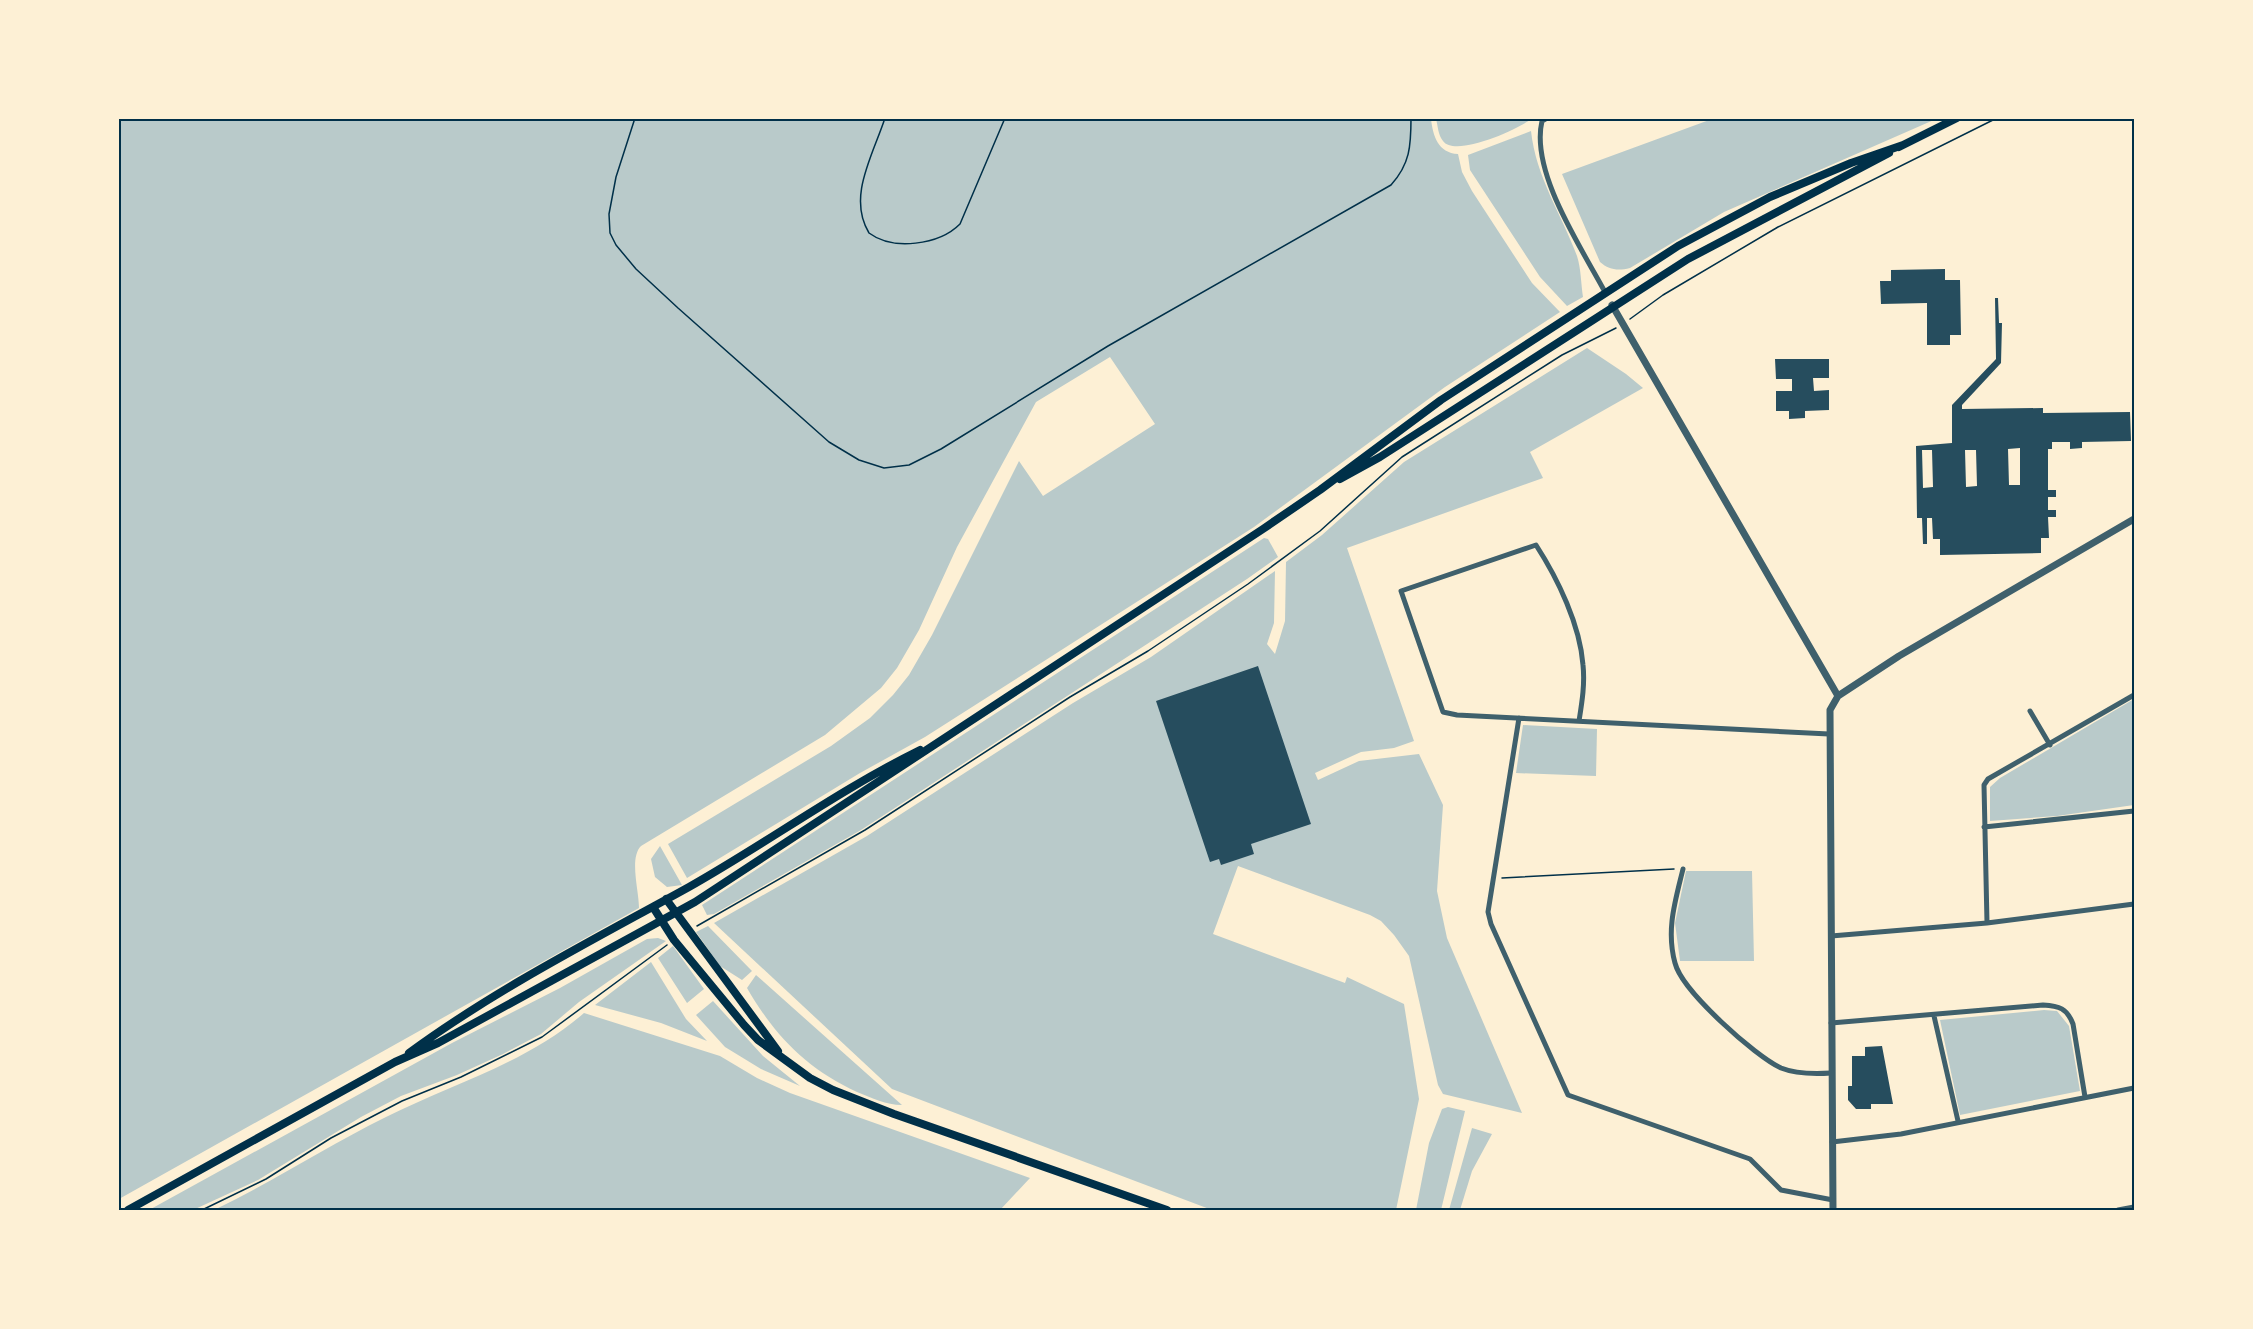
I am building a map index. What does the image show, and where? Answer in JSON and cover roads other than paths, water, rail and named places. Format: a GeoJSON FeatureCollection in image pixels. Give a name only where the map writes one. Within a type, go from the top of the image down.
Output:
{"type":"FeatureCollection","features":[{"type":"Feature","properties":{"kind":"main road"},"geometry":{"type":"LineString","coordinates":[[1320,490],[1380,457],[1612,305],[1721,240],[1858,172],[1903,145],[1957,118]]}},
{"type":"Feature","properties":{"kind":"main road"},"geometry":{"type":"LineString","coordinates":[[128,1210],[395,1062],[438,1043],[676,912],[861,796],[937,742],[1320,490],[1441,400],[1678,246],[1764,200],[1851,163],[1903,145]]}},
{"type":"Feature","properties":{"kind":"main road"},"geometry":{"type":"LineString","coordinates":[[1605,292],[1612,305]]}},
{"type":"Feature","properties":{"kind":"main road"},"geometry":{"type":"LineString","coordinates":[[395,1062],[435,1034],[653,907],[852,786],[937,742]]}},
{"type":"Feature","properties":{"kind":"main road"},"geometry":{"type":"LineString","coordinates":[[666,899],[782,1057]]}},
{"type":"Feature","properties":{"kind":"main road"},"geometry":{"type":"LineString","coordinates":[[653,907],[674,940],[737,1018],[758,1040],[810,1078],[833,1090],[1167,1210]]}},
{"type":"Feature","properties":{"kind":"street"},"geometry":{"type":"LineString","coordinates":[[1547,118],[1542,121],[1539,135],[1540,152],[1550,183],[1605,292]]}},
{"type":"Feature","properties":{"kind":"street"},"geometry":{"type":"LineString","coordinates":[[1612,305],[1838,696]]}},
{"type":"Feature","properties":{"kind":"street"},"geometry":{"type":"LineString","coordinates":[[1833,1210],[1830,710],[1838,696],[1899,656],[2134,519]]}},
{"type":"Feature","properties":{"kind":"street"},"geometry":{"type":"LineString","coordinates":[[1579,721],[1584,680],[1582,654],[1554,577],[1536,545],[1401,591],[1443,712],[1457,715],[1829,734]]}},
{"type":"Feature","properties":{"kind":"street"},"geometry":{"type":"LineString","coordinates":[[1987,923],[1984,785],[1988,779],[2134,695]]}},
{"type":"Feature","properties":{"kind":"street"},"geometry":{"type":"LineString","coordinates":[[2030,711],[2050,745]]}},
{"type":"Feature","properties":{"kind":"street"},"geometry":{"type":"LineString","coordinates":[[1519,717],[1513,768],[1488,903],[1491,924],[1568,1095],[1750,1159],[1780,1190],[1833,1200]]}},
{"type":"Feature","properties":{"kind":"street"},"geometry":{"type":"LineString","coordinates":[[1984,827],[2134,811]]}},
{"type":"Feature","properties":{"kind":"street"},"geometry":{"type":"LineString","coordinates":[[1683,869],[1669,932],[1677,972],[1686,986],[1750,1047],[1770,1062],[1783,1069],[1806,1073],[1831,1073]]}},
{"type":"Feature","properties":{"kind":"street"},"geometry":{"type":"LineString","coordinates":[[1831,936],[1987,923],[2134,904]]}},
{"type":"Feature","properties":{"kind":"street"},"geometry":{"type":"LineString","coordinates":[[1831,1023],[2043,1005],[2059,1006],[2070,1016],[2073,1024],[2085,1097]]}},
{"type":"Feature","properties":{"kind":"street"},"geometry":{"type":"LineString","coordinates":[[1934,1016],[1958,1121]]}},
{"type":"Feature","properties":{"kind":"street"},"geometry":{"type":"LineString","coordinates":[[1832,1142],[1901,1134],[2134,1088]]}},
{"type":"Feature","properties":{"kind":"street"},"geometry":{"type":"LineString","coordinates":[[2118,1210],[2134,1207]]}}]}
